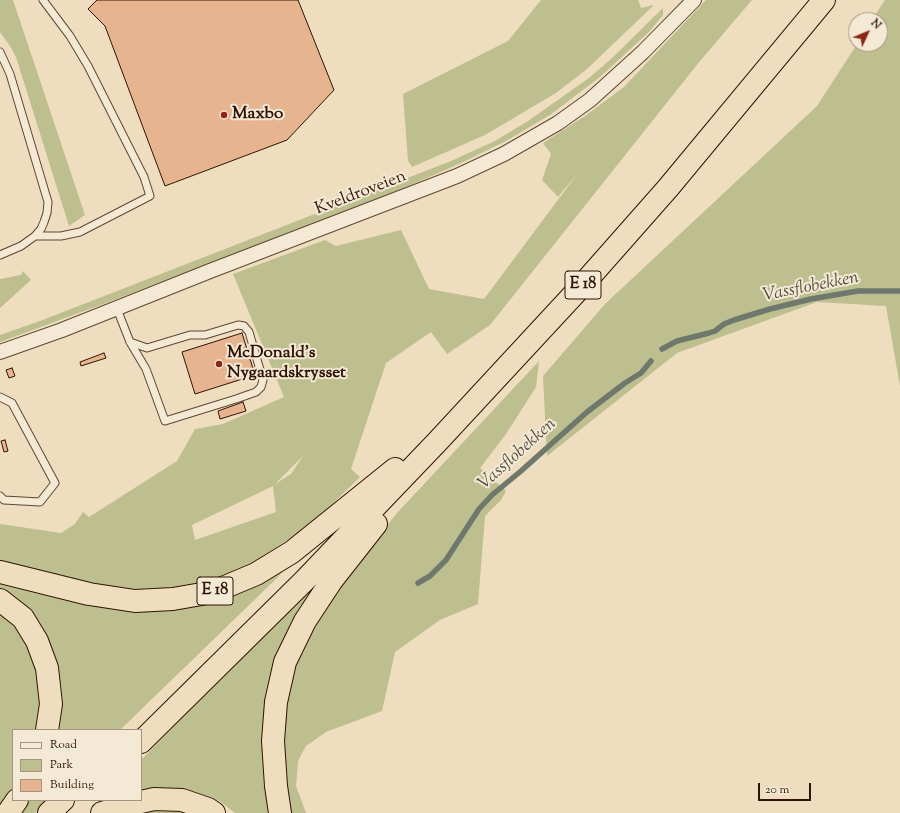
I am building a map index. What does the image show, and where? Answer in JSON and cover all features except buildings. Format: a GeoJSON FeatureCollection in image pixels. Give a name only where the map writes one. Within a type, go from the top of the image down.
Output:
{"type":"FeatureCollection","features":[{"type":"Feature","properties":{"kind":"highway","name":"E 18"},"geometry":{"type":"LineString","coordinates":[[137,729],[289,579],[395,469],[655,184],[810,0]]}},
{"type":"Feature","properties":{"kind":"highway","name":"E 18"},"geometry":{"type":"LineString","coordinates":[[142,741],[304,581],[438,441],[578,290],[668,188],[824,0]]}},
{"type":"Feature","properties":{"kind":"highway","name":"E 18"},"geometry":{"type":"LineString","coordinates":[[280,813],[276,786],[273,741],[276,702],[285,662],[305,621],[332,580],[438,441]]}},
{"type":"Feature","properties":{"kind":"highway","name":"E 18"},"geometry":{"type":"LineString","coordinates":[[0,572],[89,594],[135,601],[173,599],[213,592],[256,574],[292,552],[395,469]]}},
{"type":"Feature","properties":{"kind":"highway"},"geometry":{"type":"LineString","coordinates":[[0,600],[23,618],[37,641],[45,661],[51,704],[47,729]]}},
{"type":"Feature","properties":{"kind":"highway"},"geometry":{"type":"LineString","coordinates":[[102,813],[154,799],[182,800],[208,809],[214,813]]}},
{"type":"Feature","properties":{"kind":"highway"},"geometry":{"type":"LineString","coordinates":[[8,813],[16,801]]}},
{"type":"Feature","properties":{"kind":"highway"},"geometry":{"type":"LineString","coordinates":[[49,813],[62,801]]}},
{"type":"Feature","properties":{"kind":"highway"},"geometry":{"type":"LineString","coordinates":[[66,813],[79,801]]}},
{"type":"Feature","properties":{"kind":"street","name":"Kveldroveien"},"geometry":{"type":"LineString","coordinates":[[0,352],[117,309],[210,271],[458,176],[504,154],[558,123],[590,100],[643,52],[694,0]]}},
{"type":"Feature","properties":{"kind":"lane"},"geometry":{"type":"LineString","coordinates":[[35,236],[60,236],[80,232],[150,196],[144,177],[88,66],[70,36],[43,0]]}},
{"type":"Feature","properties":{"kind":"lane"},"geometry":{"type":"LineString","coordinates":[[0,52],[10,74],[48,202],[44,222],[41,229],[35,236],[21,246],[0,255]]}},
{"type":"Feature","properties":{"kind":"lane"},"geometry":{"type":"LineString","coordinates":[[117,309],[130,342],[146,369],[165,421],[256,392],[261,387],[263,380],[249,332],[244,326],[238,325],[205,335],[190,335],[147,348],[130,342]]}},
{"type":"Feature","properties":{"kind":"lane"},"geometry":{"type":"LineString","coordinates":[[0,397],[12,403],[56,483],[40,502],[4,500],[0,496]]}},
{"type":"Feature","properties":{"kind":"green space"},"geometry":{"type":"Polygon","coordinates":[[[0,0],[13,0],[85,215],[69,226],[16,57],[0,32],[0,0]]]}},
{"type":"Feature","properties":{"kind":"green space"},"geometry":{"type":"Polygon","coordinates":[[[541,0],[638,0],[641,8],[654,5],[587,69],[556,93],[485,135],[412,167],[408,161],[403,94],[508,41],[541,0]]]}},
{"type":"Feature","properties":{"kind":"green space"},"geometry":{"type":"Polygon","coordinates":[[[706,0],[752,0],[700,61],[490,325],[447,354],[431,332],[386,363],[351,469],[360,477],[312,524],[244,568],[211,580],[185,587],[109,589],[0,561],[0,524],[61,533],[75,524],[83,512],[89,517],[177,461],[195,429],[223,424],[284,397],[233,274],[325,240],[336,246],[401,230],[429,289],[484,299],[578,173],[558,197],[542,180],[551,154],[543,143],[585,116],[624,87],[706,0]],[[303,456],[275,484],[291,474],[303,456]],[[273,486],[192,525],[195,540],[276,512],[273,486]]]}},
{"type":"Feature","properties":{"kind":"green space"},"geometry":{"type":"Polygon","coordinates":[[[885,0],[900,0],[900,386],[886,306],[817,302],[677,353],[547,456],[543,376],[605,304],[817,106],[852,52],[888,52],[888,12],[877,12],[885,0]]]}},
{"type":"Feature","properties":{"kind":"green space"},"geometry":{"type":"Polygon","coordinates":[[[663,8],[663,15],[649,32],[600,77],[550,115],[506,141],[461,163],[395,192],[0,342],[0,335],[40,321],[451,161],[495,141],[528,121],[589,78],[611,59],[663,8]]]}},
{"type":"Feature","properties":{"kind":"green space"},"geometry":{"type":"Polygon","coordinates":[[[23,271],[31,280],[0,308],[0,279],[21,275],[23,271]]]}},
{"type":"Feature","properties":{"kind":"green space"},"geometry":{"type":"Polygon","coordinates":[[[539,361],[536,387],[506,434],[480,468],[506,491],[501,500],[485,516],[478,604],[440,620],[395,652],[382,711],[326,732],[306,746],[298,761],[296,786],[306,813],[290,813],[283,768],[285,725],[289,693],[299,651],[331,595],[397,513],[539,361]]]}},
{"type":"Feature","properties":{"kind":"green space"},"geometry":{"type":"Polygon","coordinates":[[[298,554],[277,578],[121,729],[56,729],[60,701],[0,590],[0,578],[138,605],[298,554]]]}},
{"type":"Feature","properties":{"kind":"green space"},"geometry":{"type":"Polygon","coordinates":[[[328,570],[280,652],[272,813],[235,813],[218,800],[190,791],[147,788],[142,790],[142,759],[328,570]]]}},
{"type":"Feature","properties":{"kind":"green space"},"geometry":{"type":"Polygon","coordinates":[[[0,612],[13,622],[26,638],[44,679],[40,729],[12,729],[12,793],[0,812],[0,612]]]}},
{"type":"Feature","properties":{"kind":"green space"},"geometry":{"type":"Polygon","coordinates":[[[25,801],[47,801],[35,813],[16,813],[25,801]]]}},
{"type":"Feature","properties":{"kind":"green space"},"geometry":{"type":"Polygon","coordinates":[[[155,809],[181,810],[190,813],[126,813],[155,809]]]}},
{"type":"Feature","properties":{"kind":"waterway","name":"Vassflobekken"},"geometry":{"type":"LineString","coordinates":[[662,349],[677,341],[715,331],[724,324],[734,320],[811,299],[858,291],[900,291]]}},
{"type":"Feature","properties":{"kind":"waterway","name":"Vassflobekken"},"geometry":{"type":"LineString","coordinates":[[418,583],[430,576],[446,560],[479,509],[492,495],[587,412],[625,383],[641,373],[651,361]]}},
{"type":"Feature","properties":{"kind":"place","name":"Maxbo"},"geometry":{"type":"Point","coordinates":[224,115]}},
{"type":"Feature","properties":{"kind":"place","name":"McDonald's Nygaardskrysset"},"geometry":{"type":"Point","coordinates":[219,364]}}]}
